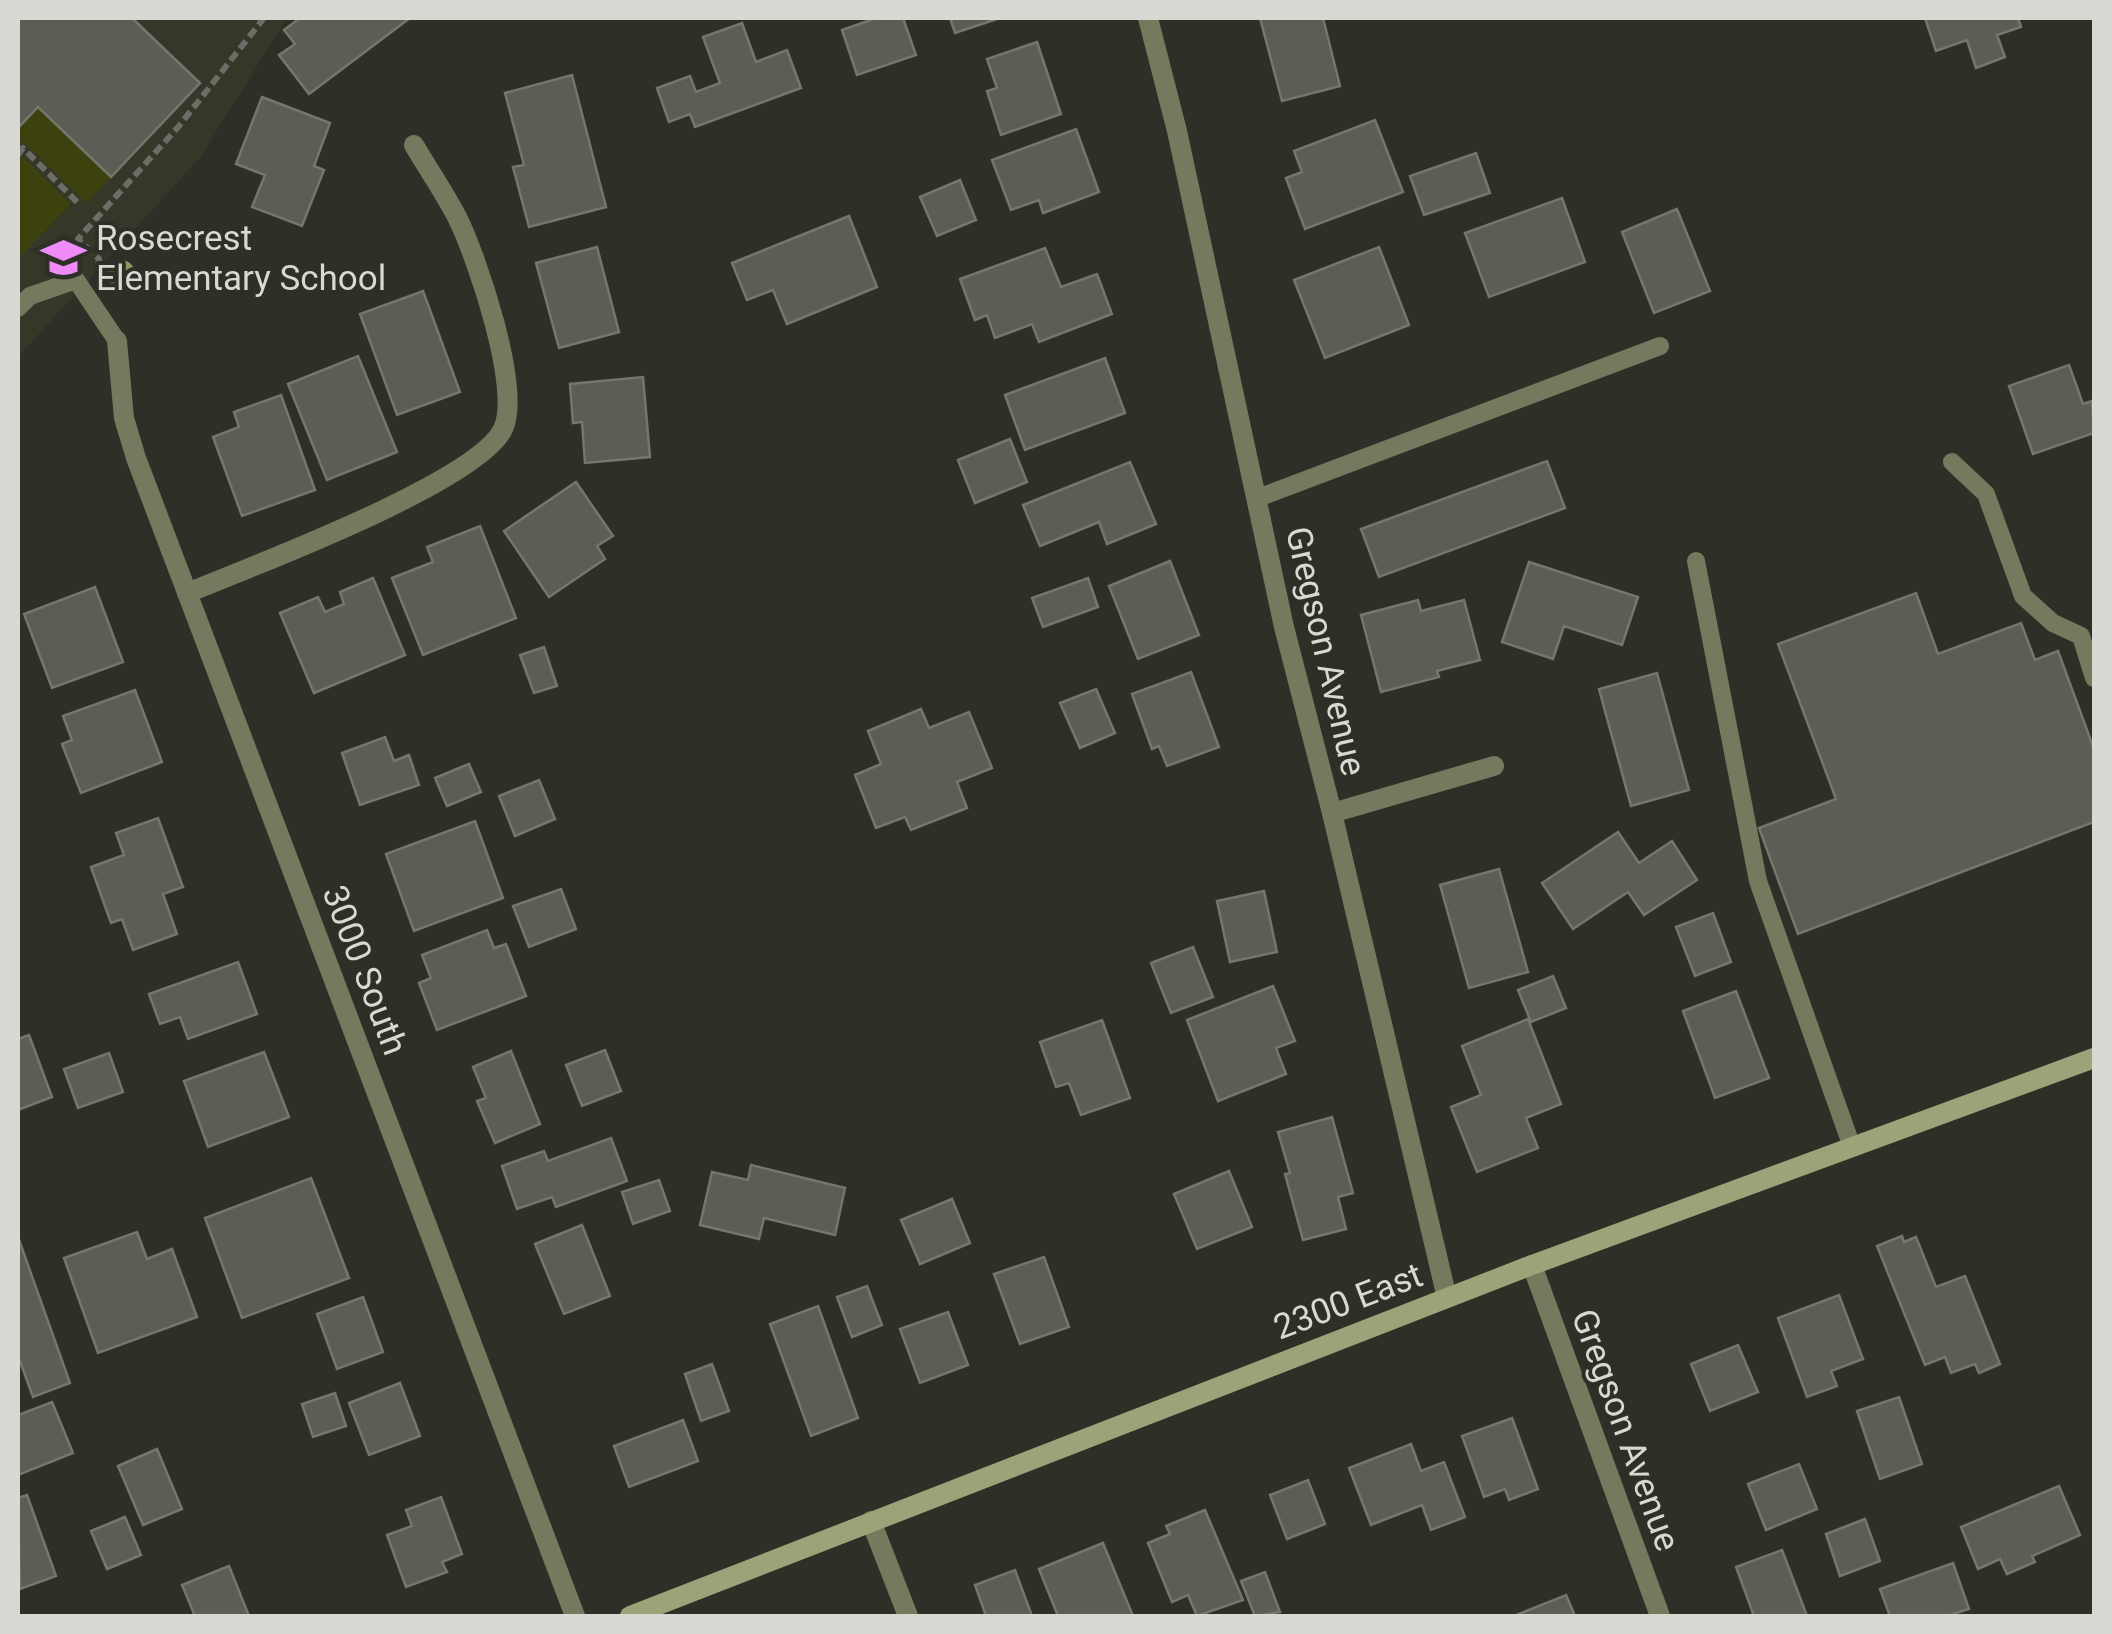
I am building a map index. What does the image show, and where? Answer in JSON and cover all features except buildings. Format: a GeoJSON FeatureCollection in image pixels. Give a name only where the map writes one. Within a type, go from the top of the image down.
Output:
{"type":"FeatureCollection","features":[{"type":"Feature","properties":{"kind":"main road","name":"2300 East"},"geometry":{"type":"LineString","coordinates":[[630,1616],[1532,1265],[2094,1058]]}},
{"type":"Feature","properties":{"kind":"street","name":"Gregson Avenue"},"geometry":{"type":"LineString","coordinates":[[1148,18],[1177,132],[1284,627],[1447,1298]]}},
{"type":"Feature","properties":{"kind":"street"},"geometry":{"type":"LineString","coordinates":[[187,592],[323,537],[406,497],[469,463],[502,432],[508,417],[508,382],[476,266],[456,215],[414,145]]}},
{"type":"Feature","properties":{"kind":"street","name":"3000 South"},"geometry":{"type":"LineString","coordinates":[[118,341],[124,418],[575,1616]]}},
{"type":"Feature","properties":{"kind":"street"},"geometry":{"type":"LineString","coordinates":[[1332,813],[1494,766]]}},
{"type":"Feature","properties":{"kind":"street","name":"Gregson Avenue"},"geometry":{"type":"LineString","coordinates":[[1532,1265],[1660,1616]]}},
{"type":"Feature","properties":{"kind":"street"},"geometry":{"type":"LineString","coordinates":[[871,1521],[908,1616]]}},
{"type":"Feature","properties":{"kind":"lane"},"geometry":{"type":"LineString","coordinates":[[18,308],[30,296],[76,280],[118,341]]}},
{"type":"Feature","properties":{"kind":"lane"},"geometry":{"type":"LineString","coordinates":[[1258,498],[1660,346]]}},
{"type":"Feature","properties":{"kind":"lane"},"geometry":{"type":"LineString","coordinates":[[1952,462],[1986,494],[2023,596],[2053,623],[2081,636],[2094,678]]}},
{"type":"Feature","properties":{"kind":"lane"},"geometry":{"type":"LineString","coordinates":[[1696,561],[1758,882],[1852,1147]]}},
{"type":"Feature","properties":{"kind":"path"},"geometry":{"type":"LineString","coordinates":[[96,271],[99,259],[78,239],[179,126],[262,20],[252,18]]}},
{"type":"Feature","properties":{"kind":"path"},"geometry":{"type":"LineString","coordinates":[[18,154],[24,148],[78,203]]}},
{"type":"Feature","properties":{"kind":"shaded area","name":"Rosecrest Elementary School"},"geometry":{"type":"Polygon","coordinates":[[[18,18],[287,18],[199,159],[18,357],[18,18]]]}},
{"type":"Feature","properties":{"kind":"green space"},"geometry":{"type":"Polygon","coordinates":[[[38,107],[111,177],[86,203],[24,142],[18,147],[18,128],[38,107]]]}},
{"type":"Feature","properties":{"kind":"green space"},"geometry":{"type":"Polygon","coordinates":[[[23,157],[71,204],[18,259],[18,163],[23,157]]]}},
{"type":"Feature","properties":{"kind":"place","name":"Rosecrest Elementary School"},"geometry":{"type":"Point","coordinates":[63,258]}}]}
